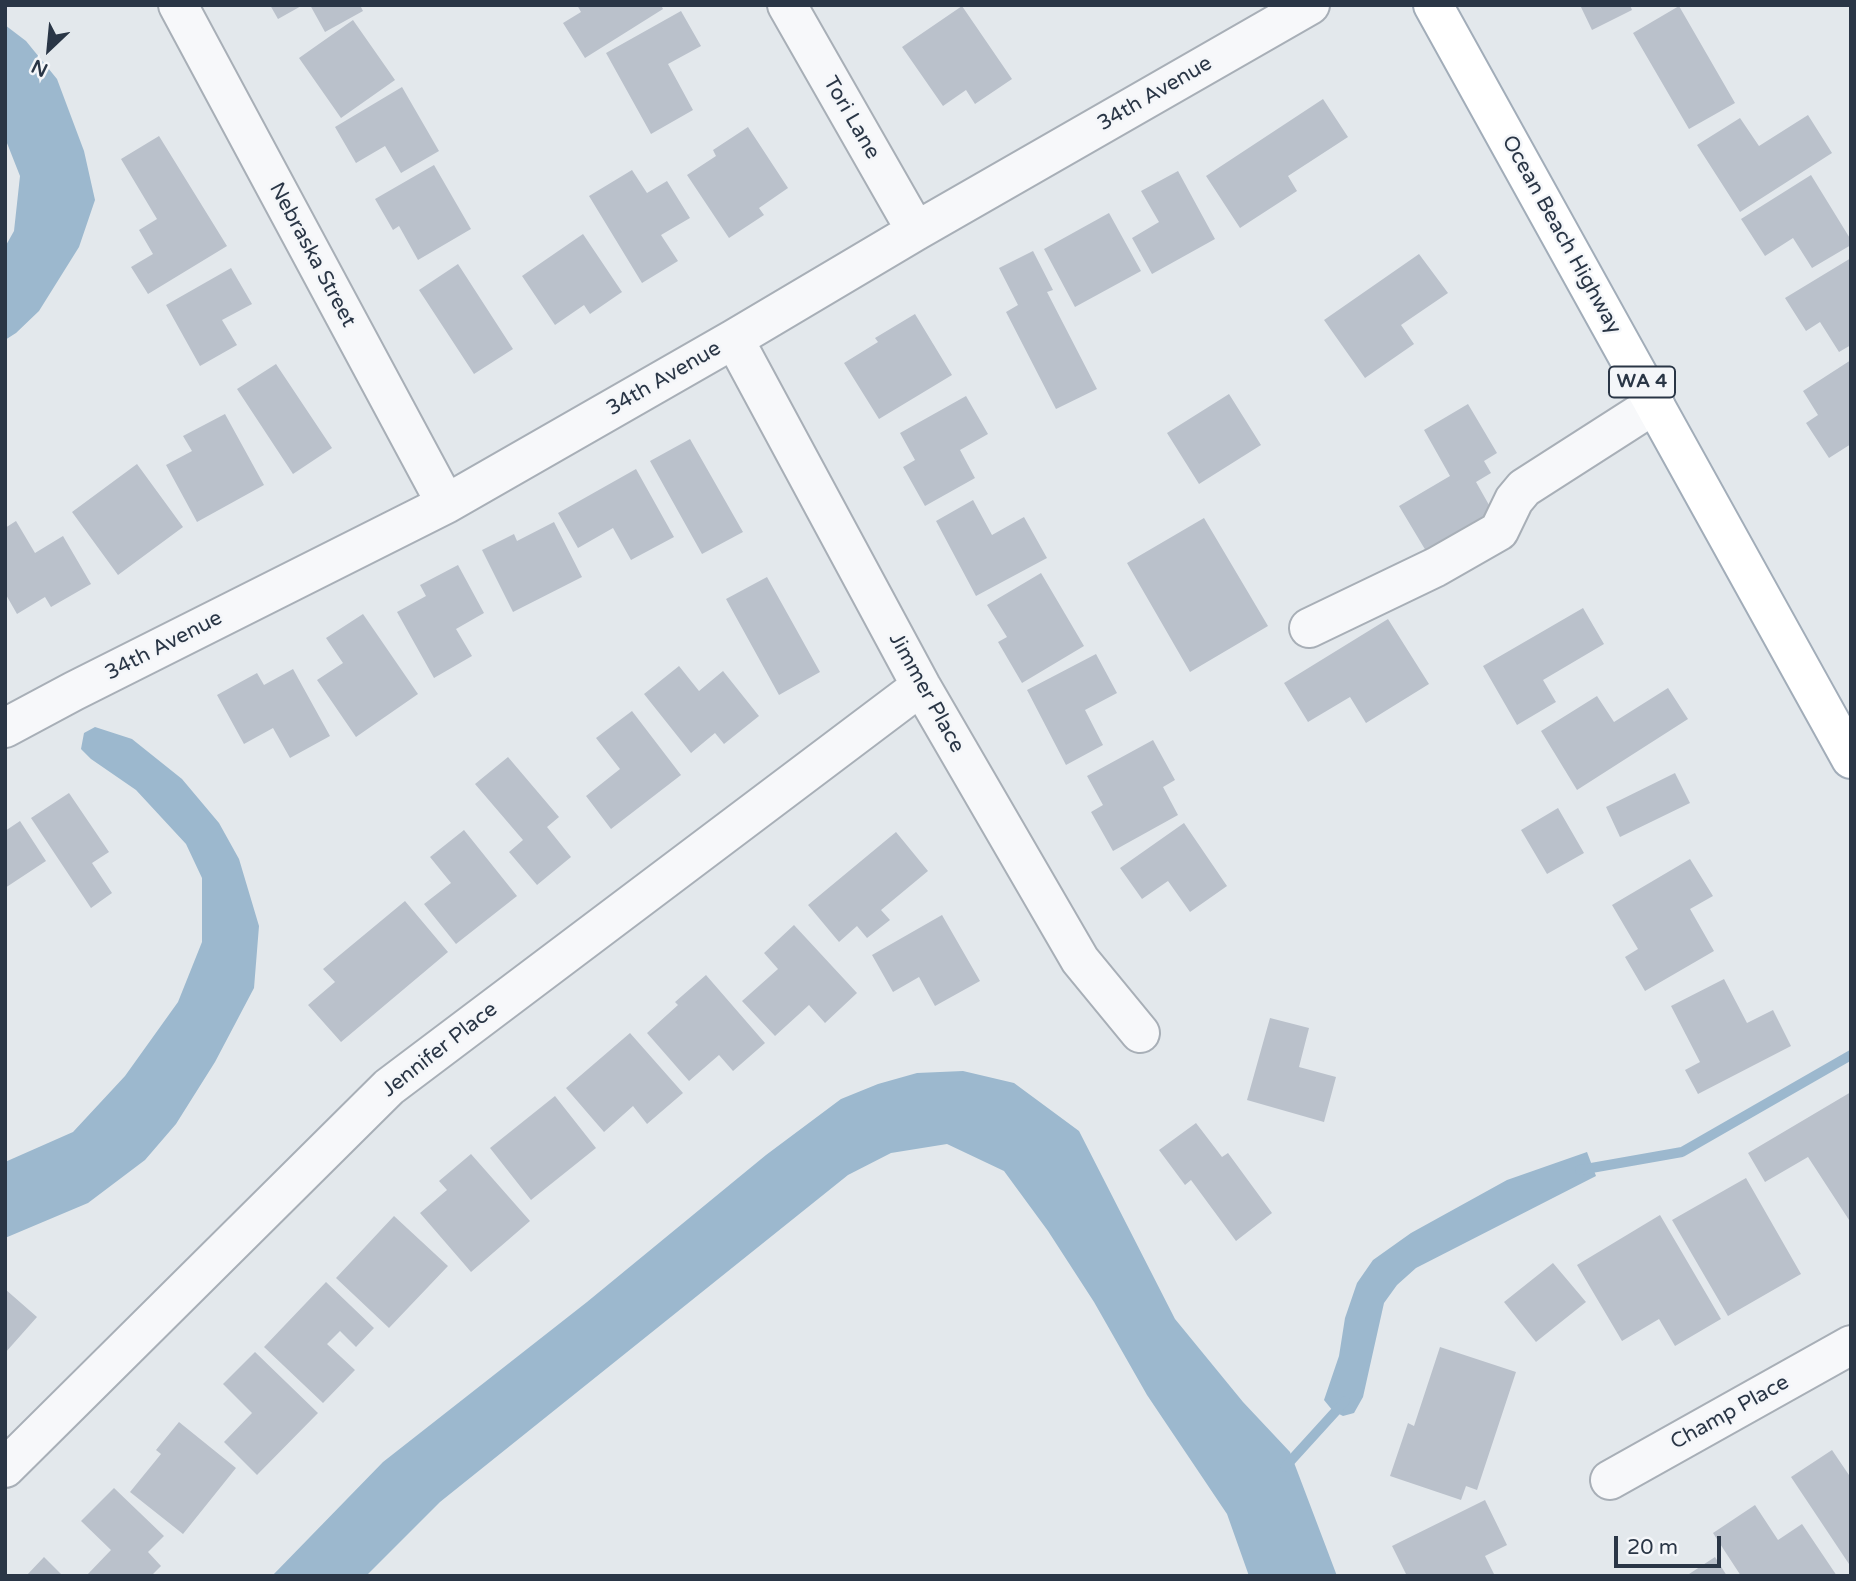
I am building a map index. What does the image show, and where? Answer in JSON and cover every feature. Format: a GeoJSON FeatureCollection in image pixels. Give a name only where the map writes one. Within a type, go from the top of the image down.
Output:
{"type":"FeatureCollection","features":[{"type":"Feature","properties":{"kind":"main road","name":"Ocean Beach Highway"},"geometry":{"type":"LineString","coordinates":[[1433,5],[1850,756]]}},
{"type":"Feature","properties":{"kind":"street","name":"Nebraska Street"},"geometry":{"type":"LineString","coordinates":[[178,5],[446,504]]}},
{"type":"Feature","properties":{"kind":"street","name":"Tori Lane"},"geometry":{"type":"LineString","coordinates":[[787,5],[916,231]]}},
{"type":"Feature","properties":{"kind":"street","name":"34th Avenue"},"geometry":{"type":"LineString","coordinates":[[5,728],[446,504],[1310,5]]}},
{"type":"Feature","properties":{"kind":"street","name":"Jimmer Place"},"geometry":{"type":"LineString","coordinates":[[734,339],[921,686],[1080,960],[1140,1033]]}},
{"type":"Feature","properties":{"kind":"street"},"geometry":{"type":"LineString","coordinates":[[1309,628],[1436,567],[1499,531],[1514,500],[1524,488],[1655,404]]}},
{"type":"Feature","properties":{"kind":"street","name":"Jennifer Place"},"geometry":{"type":"LineString","coordinates":[[5,1468],[389,1087],[921,686]]}},
{"type":"Feature","properties":{"kind":"street","name":"Champ Place"},"geometry":{"type":"LineString","coordinates":[[1610,1480],[1851,1345]]}},
{"type":"Feature","properties":{"kind":"water"},"geometry":{"type":"Polygon","coordinates":[[[5,25],[26,41],[57,79],[84,151],[95,200],[79,247],[39,311],[5,340],[5,247],[14,231],[20,176],[5,138],[5,25]]]}},
{"type":"Feature","properties":{"kind":"water"},"geometry":{"type":"Polygon","coordinates":[[[95,727],[132,739],[182,779],[219,823],[239,859],[259,926],[254,988],[215,1062],[176,1124],[145,1160],[88,1203],[5,1238],[5,1162],[73,1132],[125,1076],[178,1002],[202,942],[202,878],[186,844],[136,790],[81,749],[84,733],[95,727]]]}},
{"type":"Feature","properties":{"kind":"water"},"geometry":{"type":"Polygon","coordinates":[[[963,1071],[1014,1083],[1079,1131],[1175,1319],[1243,1402],[1290,1452],[1337,1576],[1249,1576],[1227,1514],[1147,1395],[1094,1302],[1048,1231],[1004,1171],[947,1144],[891,1153],[848,1175],[440,1502],[366,1576],[272,1576],[383,1462],[587,1302],[766,1155],[841,1099],[878,1084],[917,1073],[963,1071]]]}},
{"type":"Feature","properties":{"kind":"water"},"geometry":{"type":"Polygon","coordinates":[[[1587,1152],[1596,1176],[1416,1268],[1397,1285],[1384,1303],[1363,1397],[1354,1413],[1343,1416],[1333,1411],[1324,1400],[1339,1356],[1345,1318],[1357,1283],[1373,1260],[1411,1233],[1507,1180],[1587,1152]]]}},
{"type":"Feature","properties":{"kind":"building"},"geometry":{"type":"Polygon","coordinates":[[[270,5],[303,5],[278,19],[270,5]]]}},
{"type":"Feature","properties":{"kind":"building"},"geometry":{"type":"Polygon","coordinates":[[[310,5],[360,5],[363,11],[325,32],[310,5]]]}},
{"type":"Feature","properties":{"kind":"building"},"geometry":{"type":"Polygon","coordinates":[[[577,5],[661,5],[663,9],[585,58],[563,23],[581,12],[577,5]]]}},
{"type":"Feature","properties":{"kind":"building"},"geometry":{"type":"Polygon","coordinates":[[[1580,5],[1630,5],[1632,10],[1592,30],[1580,5]]]}},
{"type":"Feature","properties":{"kind":"building"},"geometry":{"type":"Polygon","coordinates":[[[962,6],[1012,79],[975,104],[966,90],[943,106],[902,47],[962,6]]]}},
{"type":"Feature","properties":{"kind":"building"},"geometry":{"type":"Polygon","coordinates":[[[1679,6],[1735,103],[1689,129],[1633,33],[1679,6]]]}},
{"type":"Feature","properties":{"kind":"building"},"geometry":{"type":"Polygon","coordinates":[[[681,11],[701,46],[668,64],[693,110],[651,134],[606,53],[681,11]]]}},
{"type":"Feature","properties":{"kind":"building"},"geometry":{"type":"Polygon","coordinates":[[[353,20],[395,80],[341,118],[299,58],[353,20]]]}},
{"type":"Feature","properties":{"kind":"building"},"geometry":{"type":"Polygon","coordinates":[[[402,87],[439,151],[401,173],[385,146],[356,163],[335,127],[402,87]]]}},
{"type":"Feature","properties":{"kind":"building"},"geometry":{"type":"Polygon","coordinates":[[[1323,99],[1348,137],[1288,176],[1297,191],[1240,228],[1206,176],[1323,99]]]}},
{"type":"Feature","properties":{"kind":"building"},"geometry":{"type":"Polygon","coordinates":[[[1808,115],[1832,153],[1740,212],[1697,145],[1740,118],[1759,146],[1808,115]]]}},
{"type":"Feature","properties":{"kind":"building"},"geometry":{"type":"Polygon","coordinates":[[[748,127],[788,188],[759,208],[764,215],[729,238],[687,175],[716,156],[713,150],[748,127]]]}},
{"type":"Feature","properties":{"kind":"building"},"geometry":{"type":"Polygon","coordinates":[[[159,136],[227,246],[148,294],[131,267],[153,254],[139,230],[157,219],[121,159],[159,136]]]}},
{"type":"Feature","properties":{"kind":"building"},"geometry":{"type":"Polygon","coordinates":[[[434,165],[471,229],[418,260],[399,226],[393,230],[375,199],[434,165]]]}},
{"type":"Feature","properties":{"kind":"building"},"geometry":{"type":"Polygon","coordinates":[[[632,170],[647,193],[667,181],[690,218],[661,235],[678,261],[642,283],[589,196],[632,170]]]}},
{"type":"Feature","properties":{"kind":"building"},"geometry":{"type":"Polygon","coordinates":[[[1178,171],[1215,239],[1152,274],[1132,238],[1159,222],[1141,191],[1178,171]]]}},
{"type":"Feature","properties":{"kind":"building"},"geometry":{"type":"Polygon","coordinates":[[[1811,175],[1851,240],[1851,245],[1812,268],[1793,238],[1765,256],[1741,219],[1811,175]]]}},
{"type":"Feature","properties":{"kind":"building"},"geometry":{"type":"Polygon","coordinates":[[[1109,213],[1141,271],[1075,307],[1044,249],[1109,213]]]}},
{"type":"Feature","properties":{"kind":"building"},"geometry":{"type":"Polygon","coordinates":[[[583,234],[622,292],[590,314],[584,305],[555,325],[522,276],[583,234]]]}},
{"type":"Feature","properties":{"kind":"building"},"geometry":{"type":"Polygon","coordinates":[[[1033,251],[1053,290],[1047,292],[1097,389],[1056,409],[1006,312],[1018,305],[999,268],[1033,251]]]}},
{"type":"Feature","properties":{"kind":"building"},"geometry":{"type":"Polygon","coordinates":[[[1419,254],[1448,293],[1401,325],[1414,344],[1365,378],[1324,320],[1419,254]]]}},
{"type":"Feature","properties":{"kind":"building"},"geometry":{"type":"Polygon","coordinates":[[[1851,258],[1851,345],[1839,352],[1820,322],[1806,331],[1785,298],[1851,258]]]}},
{"type":"Feature","properties":{"kind":"building"},"geometry":{"type":"Polygon","coordinates":[[[458,264],[513,349],[474,374],[419,290],[458,264]]]}},
{"type":"Feature","properties":{"kind":"building"},"geometry":{"type":"Polygon","coordinates":[[[231,268],[252,304],[222,320],[237,345],[200,366],[166,305],[231,268]]]}},
{"type":"Feature","properties":{"kind":"building"},"geometry":{"type":"Polygon","coordinates":[[[915,314],[952,375],[879,419],[844,363],[878,342],[875,338],[915,314]]]}},
{"type":"Feature","properties":{"kind":"building"},"geometry":{"type":"Polygon","coordinates":[[[1851,360],[1851,444],[1829,458],[1806,423],[1818,415],[1803,391],[1851,360]]]}},
{"type":"Feature","properties":{"kind":"building"},"geometry":{"type":"Polygon","coordinates":[[[276,364],[332,448],[293,474],[237,389],[276,364]]]}},
{"type":"Feature","properties":{"kind":"building"},"geometry":{"type":"Polygon","coordinates":[[[1229,394],[1261,445],[1199,484],[1167,433],[1229,394]]]}},
{"type":"Feature","properties":{"kind":"building"},"geometry":{"type":"Polygon","coordinates":[[[966,396],[988,434],[960,450],[975,478],[925,506],[903,467],[915,460],[900,433],[966,396]]]}},
{"type":"Feature","properties":{"kind":"building"},"geometry":{"type":"Polygon","coordinates":[[[1468,404],[1497,453],[1484,461],[1491,473],[1476,482],[1493,512],[1426,551],[1399,506],[1450,476],[1424,430],[1468,404]]]}},
{"type":"Feature","properties":{"kind":"building"},"geometry":{"type":"Polygon","coordinates":[[[225,414],[264,485],[197,522],[166,465],[192,451],[183,436],[225,414]]]}},
{"type":"Feature","properties":{"kind":"building"},"geometry":{"type":"Polygon","coordinates":[[[690,439],[743,532],[702,554],[650,461],[690,439]]]}},
{"type":"Feature","properties":{"kind":"building"},"geometry":{"type":"Polygon","coordinates":[[[137,464],[183,527],[118,575],[72,512],[137,464]]]}},
{"type":"Feature","properties":{"kind":"building"},"geometry":{"type":"Polygon","coordinates":[[[636,469],[674,537],[631,560],[613,528],[578,548],[558,513],[636,469]]]}},
{"type":"Feature","properties":{"kind":"building"},"geometry":{"type":"Polygon","coordinates":[[[973,500],[992,535],[1024,517],[1047,558],[976,596],[936,521],[973,500]]]}},
{"type":"Feature","properties":{"kind":"building"},"geometry":{"type":"Polygon","coordinates":[[[1204,518],[1268,626],[1190,672],[1127,563],[1204,518]]]}},
{"type":"Feature","properties":{"kind":"building"},"geometry":{"type":"Polygon","coordinates":[[[16,521],[35,553],[63,536],[91,584],[51,607],[45,597],[17,614],[5,593],[5,528],[16,521]]]}},
{"type":"Feature","properties":{"kind":"building"},"geometry":{"type":"Polygon","coordinates":[[[554,522],[582,577],[513,612],[482,550],[514,534],[517,541],[554,522]]]}},
{"type":"Feature","properties":{"kind":"building"},"geometry":{"type":"Polygon","coordinates":[[[458,565],[484,613],[456,629],[472,656],[434,678],[397,612],[426,596],[420,585],[458,565]]]}},
{"type":"Feature","properties":{"kind":"building"},"geometry":{"type":"Polygon","coordinates":[[[1041,573],[1084,646],[1022,683],[998,642],[1007,637],[987,605],[1041,573]]]}},
{"type":"Feature","properties":{"kind":"building"},"geometry":{"type":"Polygon","coordinates":[[[767,577],[820,672],[779,695],[726,599],[767,577]]]}},
{"type":"Feature","properties":{"kind":"building"},"geometry":{"type":"Polygon","coordinates":[[[1583,608],[1604,644],[1543,680],[1556,702],[1517,725],[1483,666],[1583,608]]]}},
{"type":"Feature","properties":{"kind":"building"},"geometry":{"type":"Polygon","coordinates":[[[363,614],[418,694],[356,737],[317,680],[343,663],[326,638],[363,614]]]}},
{"type":"Feature","properties":{"kind":"building"},"geometry":{"type":"Polygon","coordinates":[[[1388,619],[1429,684],[1366,723],[1350,697],[1308,722],[1284,683],[1388,619]]]}},
{"type":"Feature","properties":{"kind":"building"},"geometry":{"type":"Polygon","coordinates":[[[1096,654],[1117,693],[1085,710],[1103,745],[1066,765],[1027,690],[1096,654]]]}},
{"type":"Feature","properties":{"kind":"building"},"geometry":{"type":"Polygon","coordinates":[[[679,666],[699,691],[723,671],[759,716],[724,744],[715,733],[691,753],[644,694],[679,666]]]}},
{"type":"Feature","properties":{"kind":"building"},"geometry":{"type":"Polygon","coordinates":[[[293,669],[330,736],[290,758],[273,728],[244,744],[217,695],[257,673],[264,685],[293,669]]]}},
{"type":"Feature","properties":{"kind":"building"},"geometry":{"type":"Polygon","coordinates":[[[1668,688],[1688,719],[1577,790],[1541,731],[1597,696],[1614,722],[1668,688]]]}},
{"type":"Feature","properties":{"kind":"building"},"geometry":{"type":"Polygon","coordinates":[[[632,711],[681,775],[611,829],[586,796],[620,769],[596,738],[632,711]]]}},
{"type":"Feature","properties":{"kind":"building"},"geometry":{"type":"Polygon","coordinates":[[[1153,740],[1175,780],[1163,787],[1178,815],[1113,851],[1091,812],[1103,805],[1087,776],[1153,740]]]}},
{"type":"Feature","properties":{"kind":"building"},"geometry":{"type":"Polygon","coordinates":[[[508,757],[559,817],[547,827],[571,857],[537,885],[509,852],[523,840],[475,784],[508,757]]]}},
{"type":"Feature","properties":{"kind":"building"},"geometry":{"type":"Polygon","coordinates":[[[1675,773],[1690,803],[1620,837],[1606,807],[1675,773]]]}},
{"type":"Feature","properties":{"kind":"building"},"geometry":{"type":"Polygon","coordinates":[[[69,793],[109,852],[92,863],[112,893],[91,908],[31,818],[69,793]]]}},
{"type":"Feature","properties":{"kind":"building"},"geometry":{"type":"Polygon","coordinates":[[[1558,808],[1584,853],[1547,874],[1521,830],[1558,808]]]}},
{"type":"Feature","properties":{"kind":"building"},"geometry":{"type":"Polygon","coordinates":[[[20,821],[46,861],[5,888],[5,831],[20,821]]]}},
{"type":"Feature","properties":{"kind":"building"},"geometry":{"type":"Polygon","coordinates":[[[1184,823],[1227,886],[1190,912],[1168,881],[1142,899],[1120,868],[1184,823]]]}},
{"type":"Feature","properties":{"kind":"building"},"geometry":{"type":"Polygon","coordinates":[[[464,830],[517,896],[456,944],[424,904],[451,883],[430,857],[464,830]]]}},
{"type":"Feature","properties":{"kind":"building"},"geometry":{"type":"Polygon","coordinates":[[[896,832],[928,871],[881,910],[890,920],[867,938],[857,926],[839,942],[808,905],[896,832]]]}},
{"type":"Feature","properties":{"kind":"building"},"geometry":{"type":"Polygon","coordinates":[[[1690,859],[1713,896],[1690,909],[1714,951],[1645,991],[1625,957],[1638,949],[1612,905],[1690,859]]]}},
{"type":"Feature","properties":{"kind":"building"},"geometry":{"type":"Polygon","coordinates":[[[405,901],[448,952],[341,1042],[308,1005],[335,982],[323,969],[405,901]]]}},
{"type":"Feature","properties":{"kind":"building"},"geometry":{"type":"Polygon","coordinates":[[[942,915],[980,981],[935,1006],[919,977],[893,992],[872,955],[942,915]]]}},
{"type":"Feature","properties":{"kind":"building"},"geometry":{"type":"Polygon","coordinates":[[[794,925],[857,993],[825,1023],[809,1005],[775,1036],[742,1001],[778,969],[764,953],[794,925]]]}},
{"type":"Feature","properties":{"kind":"building"},"geometry":{"type":"Polygon","coordinates":[[[706,975],[765,1043],[733,1071],[719,1055],[689,1081],[647,1033],[678,1005],[675,1002],[706,975]]]}},
{"type":"Feature","properties":{"kind":"building"},"geometry":{"type":"Polygon","coordinates":[[[1724,979],[1747,1023],[1773,1010],[1791,1046],[1698,1094],[1685,1070],[1700,1062],[1671,1006],[1724,979]]]}},
{"type":"Feature","properties":{"kind":"building"},"geometry":{"type":"Polygon","coordinates":[[[1270,1018],[1309,1028],[1299,1067],[1336,1077],[1324,1122],[1247,1100],[1270,1018]]]}},
{"type":"Feature","properties":{"kind":"building"},"geometry":{"type":"Polygon","coordinates":[[[630,1033],[683,1093],[647,1124],[633,1106],[604,1132],[566,1088],[630,1033]]]}},
{"type":"Feature","properties":{"kind":"building"},"geometry":{"type":"Polygon","coordinates":[[[1851,1092],[1851,1223],[1808,1157],[1765,1182],[1748,1153],[1851,1092]]]}},
{"type":"Feature","properties":{"kind":"building"},"geometry":{"type":"Polygon","coordinates":[[[555,1096],[596,1148],[531,1200],[490,1148],[555,1096]]]}},
{"type":"Feature","properties":{"kind":"building"},"geometry":{"type":"Polygon","coordinates":[[[1196,1123],[1222,1157],[1228,1153],[1272,1213],[1236,1241],[1191,1180],[1185,1185],[1159,1150],[1196,1123]]]}},
{"type":"Feature","properties":{"kind":"building"},"geometry":{"type":"Polygon","coordinates":[[[471,1154],[530,1221],[471,1272],[420,1213],[447,1190],[439,1181],[471,1154]]]}},
{"type":"Feature","properties":{"kind":"building"},"geometry":{"type":"Polygon","coordinates":[[[1746,1178],[1801,1274],[1728,1316],[1672,1220],[1746,1178]]]}},
{"type":"Feature","properties":{"kind":"building"},"geometry":{"type":"Polygon","coordinates":[[[1660,1215],[1721,1319],[1675,1346],[1659,1319],[1622,1341],[1577,1265],[1660,1215]]]}},
{"type":"Feature","properties":{"kind":"building"},"geometry":{"type":"Polygon","coordinates":[[[394,1216],[448,1266],[389,1328],[336,1278],[394,1216]]]}},
{"type":"Feature","properties":{"kind":"building"},"geometry":{"type":"Polygon","coordinates":[[[1553,1263],[1586,1302],[1536,1342],[1504,1302],[1553,1263]]]}},
{"type":"Feature","properties":{"kind":"building"},"geometry":{"type":"Polygon","coordinates":[[[326,1282],[374,1328],[356,1347],[340,1331],[327,1344],[355,1370],[323,1403],[264,1347],[326,1282]]]}},
{"type":"Feature","properties":{"kind":"building"},"geometry":{"type":"Polygon","coordinates":[[[5,1289],[37,1317],[5,1353],[5,1289]]]}},
{"type":"Feature","properties":{"kind":"building"},"geometry":{"type":"Polygon","coordinates":[[[1440,1347],[1516,1372],[1477,1490],[1466,1486],[1461,1500],[1390,1476],[1408,1423],[1414,1426],[1440,1347]]]}},
{"type":"Feature","properties":{"kind":"building"},"geometry":{"type":"Polygon","coordinates":[[[255,1352],[318,1413],[257,1475],[224,1442],[252,1413],[223,1384],[255,1352]]]}},
{"type":"Feature","properties":{"kind":"building"},"geometry":{"type":"Polygon","coordinates":[[[179,1422],[236,1468],[183,1534],[130,1492],[161,1454],[156,1450],[179,1422]]]}},
{"type":"Feature","properties":{"kind":"building"},"geometry":{"type":"Polygon","coordinates":[[[1832,1450],[1851,1478],[1851,1567],[1791,1477],[1832,1450]]]}},
{"type":"Feature","properties":{"kind":"building"},"geometry":{"type":"Polygon","coordinates":[[[114,1488],[164,1536],[148,1552],[161,1566],[151,1576],[86,1576],[111,1550],[81,1521],[114,1488]]]}},
{"type":"Feature","properties":{"kind":"building"},"geometry":{"type":"Polygon","coordinates":[[[1485,1500],[1507,1545],[1485,1556],[1495,1576],[1407,1576],[1392,1546],[1485,1500]]]}},
{"type":"Feature","properties":{"kind":"building"},"geometry":{"type":"Polygon","coordinates":[[[1755,1505],[1778,1540],[1802,1524],[1837,1576],[1741,1576],[1713,1533],[1755,1505]]]}},
{"type":"Feature","properties":{"kind":"building"},"geometry":{"type":"Polygon","coordinates":[[[44,1557],[63,1576],[26,1576],[44,1557]]]}},
{"type":"Feature","properties":{"kind":"building"},"geometry":{"type":"Polygon","coordinates":[[[1715,1557],[1727,1576],[1686,1576],[1715,1557]]]}},
{"type":"Feature","properties":{"kind":"waterway"},"geometry":{"type":"LineString","coordinates":[[1580,1170],[1682,1152],[1851,1055]]}},
{"type":"Feature","properties":{"kind":"waterway"},"geometry":{"type":"LineString","coordinates":[[1285,1467],[1345,1401]]}}]}
